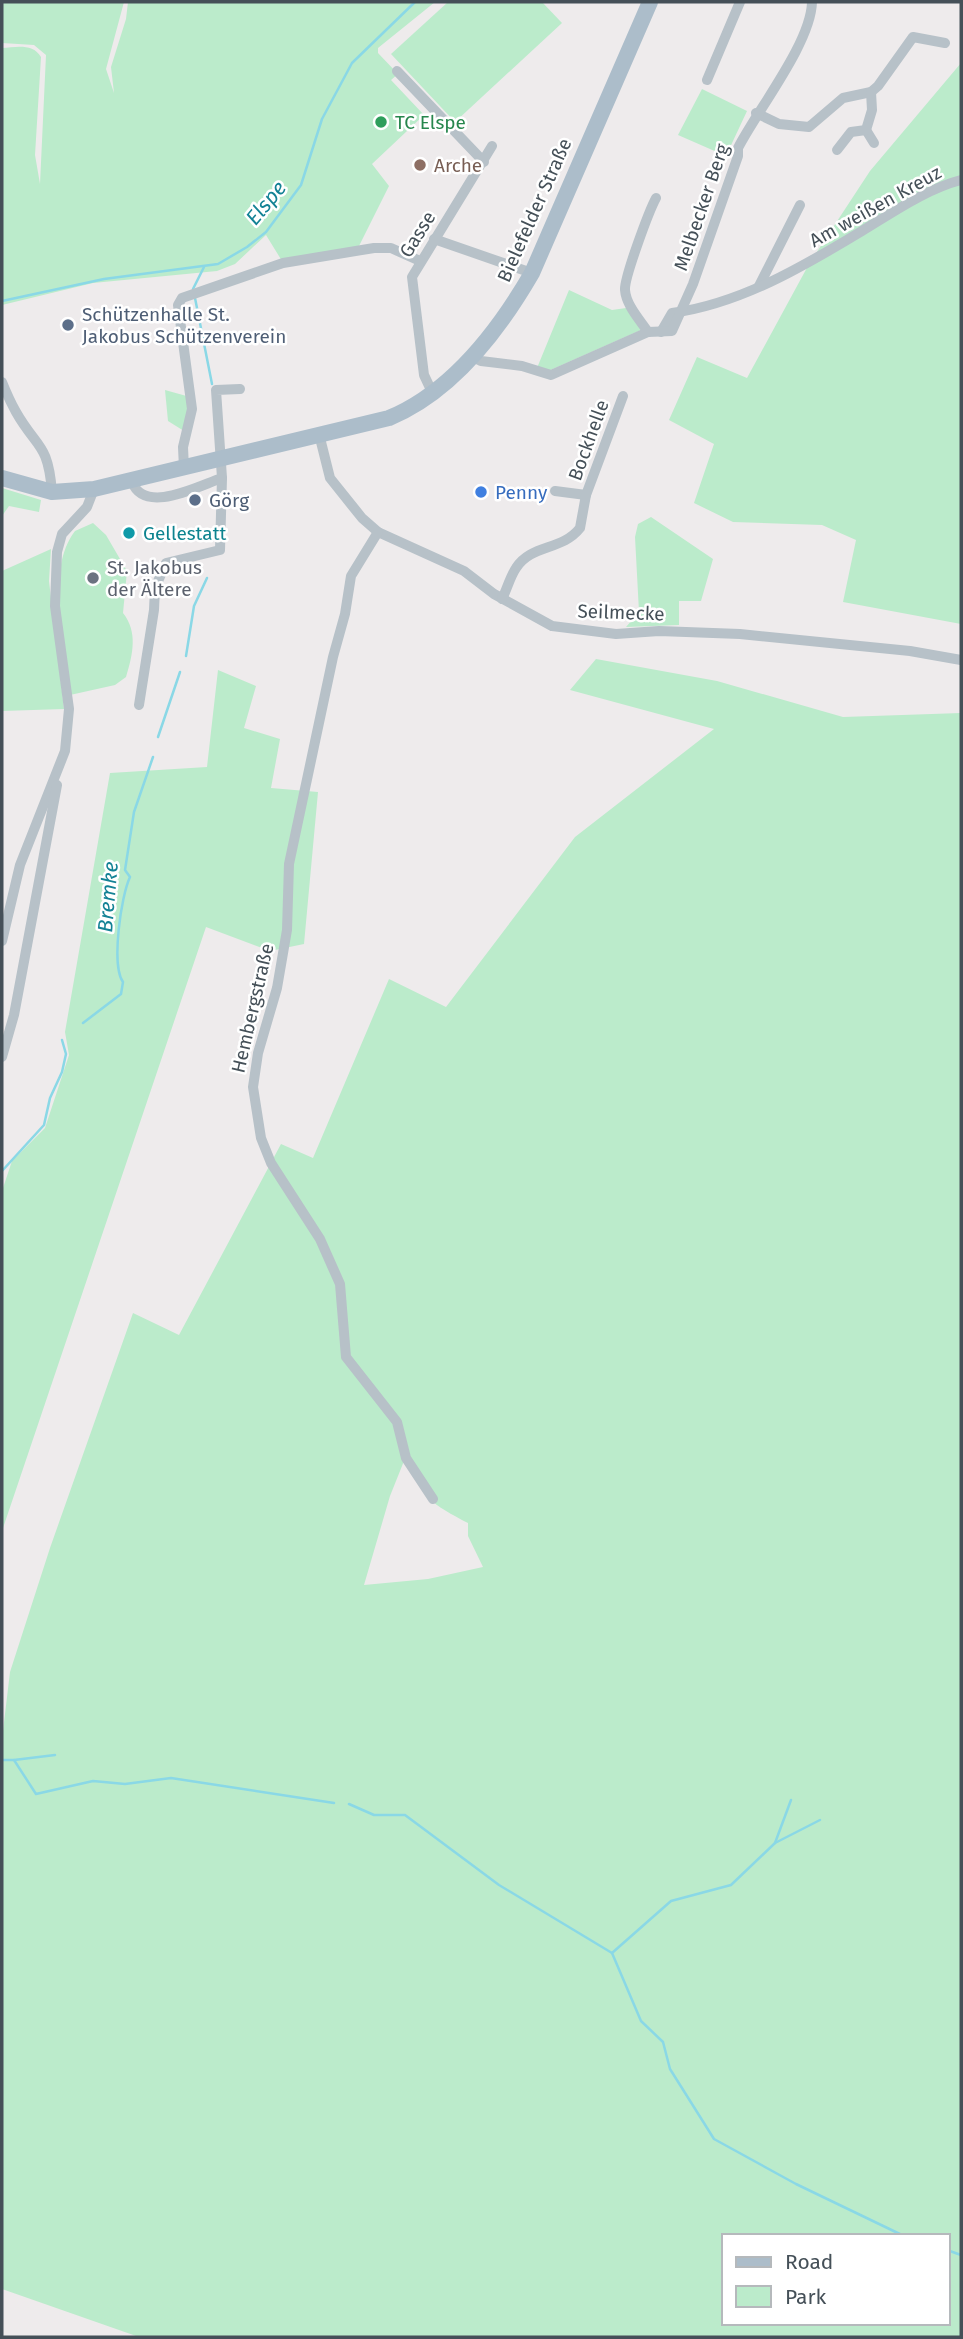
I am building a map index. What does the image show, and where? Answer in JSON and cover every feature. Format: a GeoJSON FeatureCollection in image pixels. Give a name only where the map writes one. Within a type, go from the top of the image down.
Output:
{"type":"FeatureCollection","features":[{"type":"Feature","properties":{"kind":"main road","name":"Bielefelder Straße"},"geometry":{"type":"LineString","coordinates":[[2,478],[52,492],[94,489],[132,482],[388,418],[407,410],[432,393],[471,356],[509,312],[532,273],[650,2]]}},
{"type":"Feature","properties":{"kind":"street"},"geometry":{"type":"LineString","coordinates":[[707,79],[740,2]]}},
{"type":"Feature","properties":{"kind":"street","name":"Melbecker Berg"},"geometry":{"type":"LineString","coordinates":[[680,312],[702,261],[738,156],[738,148],[794,53],[810,21],[812,2]]}},
{"type":"Feature","properties":{"kind":"street"},"geometry":{"type":"LineString","coordinates":[[757,113],[779,124],[809,127],[843,98],[870,92],[884,80],[913,37],[945,43]]}},
{"type":"Feature","properties":{"kind":"street"},"geometry":{"type":"LineString","coordinates":[[397,71],[484,162]]}},
{"type":"Feature","properties":{"kind":"street"},"geometry":{"type":"LineString","coordinates":[[870,92],[872,110],[866,130],[874,143]]}},
{"type":"Feature","properties":{"kind":"street"},"geometry":{"type":"LineString","coordinates":[[837,150],[851,132],[866,130]]}},
{"type":"Feature","properties":{"kind":"street","name":"Gasse"},"geometry":{"type":"LineString","coordinates":[[432,393],[424,375],[412,282],[420,261],[492,146]]}},
{"type":"Feature","properties":{"kind":"street","name":"Am weißen Kreuz"},"geometry":{"type":"LineString","coordinates":[[680,312],[697,310],[807,264],[886,216],[961,180]]}},
{"type":"Feature","properties":{"kind":"street"},"geometry":{"type":"LineString","coordinates":[[648,332],[628,302],[625,281],[640,245],[642,226],[656,198]]}},
{"type":"Feature","properties":{"kind":"street","name":"Am weißen Kreuz"},"geometry":{"type":"LineString","coordinates":[[759,286],[800,205]]}},
{"type":"Feature","properties":{"kind":"street"},"geometry":{"type":"LineString","coordinates":[[434,239],[532,273]]}},
{"type":"Feature","properties":{"kind":"street"},"geometry":{"type":"LineString","coordinates":[[184,468],[183,447],[192,402],[179,301],[205,288],[283,263],[390,248],[420,261]]}},
{"type":"Feature","properties":{"kind":"street"},"geometry":{"type":"LineString","coordinates":[[471,356],[481,361],[523,366],[551,375],[648,332],[672,331],[680,312]]}},
{"type":"Feature","properties":{"kind":"street"},"geometry":{"type":"LineString","coordinates":[[2,382],[17,415],[42,446],[50,471],[52,492]]}},
{"type":"Feature","properties":{"kind":"street"},"geometry":{"type":"LineString","coordinates":[[139,705],[155,588],[166,563],[220,550],[222,478],[216,390],[240,389]]}},
{"type":"Feature","properties":{"kind":"street","name":"Bockhelle"},"geometry":{"type":"LineString","coordinates":[[502,598],[516,566],[527,556],[556,547],[575,534],[582,522],[586,495],[623,396]]}},
{"type":"Feature","properties":{"kind":"street","name":"Seilmecke"},"geometry":{"type":"LineString","coordinates":[[319,434],[330,478],[362,518],[378,532],[464,571],[502,598],[552,626],[616,634],[659,631],[740,634],[910,650],[961,660]]}},
{"type":"Feature","properties":{"kind":"street"},"geometry":{"type":"LineString","coordinates":[[132,482],[138,493],[150,498],[222,478]]}},
{"type":"Feature","properties":{"kind":"street"},"geometry":{"type":"LineString","coordinates":[[2,941],[20,864],[58,775],[65,751],[69,714],[55,606],[57,552],[62,534],[87,507],[94,489]]}},
{"type":"Feature","properties":{"kind":"street","name":"Bockhelle"},"geometry":{"type":"LineString","coordinates":[[555,491],[586,495]]}},
{"type":"Feature","properties":{"kind":"street","name":"Hembergstraße"},"geometry":{"type":"LineString","coordinates":[[378,532],[351,576],[345,614],[332,657],[289,864],[287,930],[277,988],[258,1053],[253,1087],[261,1138],[271,1163],[320,1239],[340,1284],[346,1357],[397,1422],[406,1458],[433,1499]]}},
{"type":"Feature","properties":{"kind":"street"},"geometry":{"type":"LineString","coordinates":[[2,1057],[24,964],[58,775]]}},
{"type":"Feature","properties":{"kind":"green space"},"geometry":{"type":"Polygon","coordinates":[[[2,2],[124,2],[106,69],[114,93],[111,67],[126,19],[128,2],[435,2],[378,48],[378,53],[398,74],[391,80],[424,115],[372,164],[389,186],[359,246],[282,261],[266,235],[235,264],[217,271],[93,283],[2,305],[2,48],[29,48],[41,57],[35,155],[40,184],[46,55],[34,45],[2,43],[2,2]]]}},
{"type":"Feature","properties":{"kind":"green space"},"geometry":{"type":"Polygon","coordinates":[[[448,2],[542,2],[562,23],[455,122],[391,54],[448,2]]]}},
{"type":"Feature","properties":{"kind":"green space"},"geometry":{"type":"Polygon","coordinates":[[[961,63],[961,624],[843,602],[856,540],[822,525],[733,522],[694,503],[714,444],[669,420],[697,357],[747,378],[809,264],[870,171],[961,63]]]}},
{"type":"Feature","properties":{"kind":"green space"},"geometry":{"type":"Polygon","coordinates":[[[702,89],[747,111],[726,156],[678,135],[702,89]]]}},
{"type":"Feature","properties":{"kind":"green space"},"geometry":{"type":"Polygon","coordinates":[[[569,290],[612,310],[626,308],[641,330],[546,372],[537,368],[569,290]]]}},
{"type":"Feature","properties":{"kind":"green space"},"geometry":{"type":"Polygon","coordinates":[[[165,390],[190,397],[184,431],[168,421],[165,390]]]}},
{"type":"Feature","properties":{"kind":"green space"},"geometry":{"type":"Polygon","coordinates":[[[2,488],[41,500],[39,512],[9,506],[2,516],[2,488]]]}},
{"type":"Feature","properties":{"kind":"green space"},"geometry":{"type":"Polygon","coordinates":[[[651,517],[713,559],[701,601],[679,601],[679,625],[626,627],[639,612],[635,537],[638,524],[651,517]]]}},
{"type":"Feature","properties":{"kind":"green space"},"geometry":{"type":"Polygon","coordinates":[[[93,523],[106,535],[127,571],[123,613],[131,628],[132,652],[126,677],[115,685],[70,695],[58,588],[66,547],[75,531],[93,523]]]}},
{"type":"Feature","properties":{"kind":"green space"},"geometry":{"type":"Polygon","coordinates":[[[51,549],[49,581],[64,709],[2,711],[2,571],[51,549]]]}},
{"type":"Feature","properties":{"kind":"green space"},"geometry":{"type":"Polygon","coordinates":[[[596,659],[717,681],[843,717],[961,713],[961,2337],[139,2337],[2,2289],[2,1739],[10,1672],[50,1548],[133,1313],[179,1335],[281,1144],[313,1158],[389,979],[446,1007],[575,837],[714,729],[570,690],[596,659]],[[404,1461],[390,1496],[364,1585],[428,1579],[483,1567],[468,1536],[468,1523],[435,1504],[404,1461]]]}},
{"type":"Feature","properties":{"kind":"green space"},"geometry":{"type":"Polygon","coordinates":[[[218,670],[256,686],[244,728],[280,739],[271,788],[318,792],[304,944],[270,951],[206,927],[2,1531],[2,1191],[12,1161],[45,1128],[69,1055],[65,1032],[110,773],[207,767],[218,670]]]}},
{"type":"Feature","properties":{"kind":"waterway","name":"Elspe"},"geometry":{"type":"LineString","coordinates":[[2,301],[104,279],[218,264],[247,247],[266,232],[301,185],[322,119],[352,63],[415,2]]}},
{"type":"Feature","properties":{"kind":"waterway","name":"Bremke"},"geometry":{"type":"LineString","coordinates":[[193,289],[204,267]]}},
{"type":"Feature","properties":{"kind":"waterway","name":"Bremke"},"geometry":{"type":"LineString","coordinates":[[195,298],[212,384]]}},
{"type":"Feature","properties":{"kind":"waterway","name":"Bremke"},"geometry":{"type":"LineString","coordinates":[[186,656],[194,606],[207,578]]}},
{"type":"Feature","properties":{"kind":"waterway","name":"Bremke"},"geometry":{"type":"LineString","coordinates":[[158,737],[180,672]]}},
{"type":"Feature","properties":{"kind":"waterway","name":"Bremke"},"geometry":{"type":"LineString","coordinates":[[83,1023],[121,994],[123,982],[118,961],[119,930],[123,899],[130,877],[125,870],[134,812],[153,757]]}},
{"type":"Feature","properties":{"kind":"waterway","name":"Bremke"},"geometry":{"type":"LineString","coordinates":[[2,1171],[44,1125],[50,1098],[62,1072],[66,1054],[62,1040]]}},
{"type":"Feature","properties":{"kind":"waterway"},"geometry":{"type":"LineString","coordinates":[[14,1760],[55,1755]]}},
{"type":"Feature","properties":{"kind":"waterway"},"geometry":{"type":"LineString","coordinates":[[2,1760],[14,1760],[36,1794],[93,1781],[125,1784],[171,1778],[334,1803]]}},
{"type":"Feature","properties":{"kind":"waterway"},"geometry":{"type":"LineString","coordinates":[[775,1843],[791,1800]]}},
{"type":"Feature","properties":{"kind":"waterway"},"geometry":{"type":"LineString","coordinates":[[349,1804],[374,1815],[405,1815],[499,1885],[612,1953],[641,2021],[663,2042],[670,2069],[714,2139],[796,2184],[900,2234]]}},
{"type":"Feature","properties":{"kind":"waterway"},"geometry":{"type":"LineString","coordinates":[[612,1953],[671,1901],[731,1885],[775,1843],[820,1820]]}},
{"type":"Feature","properties":{"kind":"waterway"},"geometry":{"type":"LineString","coordinates":[[949,2251],[961,2255]]}},
{"type":"Feature","properties":{"kind":"place","name":"TC Elspe"},"geometry":{"type":"Point","coordinates":[381,122]}},
{"type":"Feature","properties":{"kind":"place","name":"Arche"},"geometry":{"type":"Point","coordinates":[420,165]}},
{"type":"Feature","properties":{"kind":"place","name":"Schützenhalle St. Jakobus Schützenverein"},"geometry":{"type":"Point","coordinates":[68,325]}},
{"type":"Feature","properties":{"kind":"place","name":"Penny"},"geometry":{"type":"Point","coordinates":[481,492]}},
{"type":"Feature","properties":{"kind":"place","name":"Görg"},"geometry":{"type":"Point","coordinates":[195,500]}},
{"type":"Feature","properties":{"kind":"place","name":"Gellestatt"},"geometry":{"type":"Point","coordinates":[129,533]}},
{"type":"Feature","properties":{"kind":"place","name":"St. Jakobus der Ältere"},"geometry":{"type":"Point","coordinates":[93,578]}}]}
